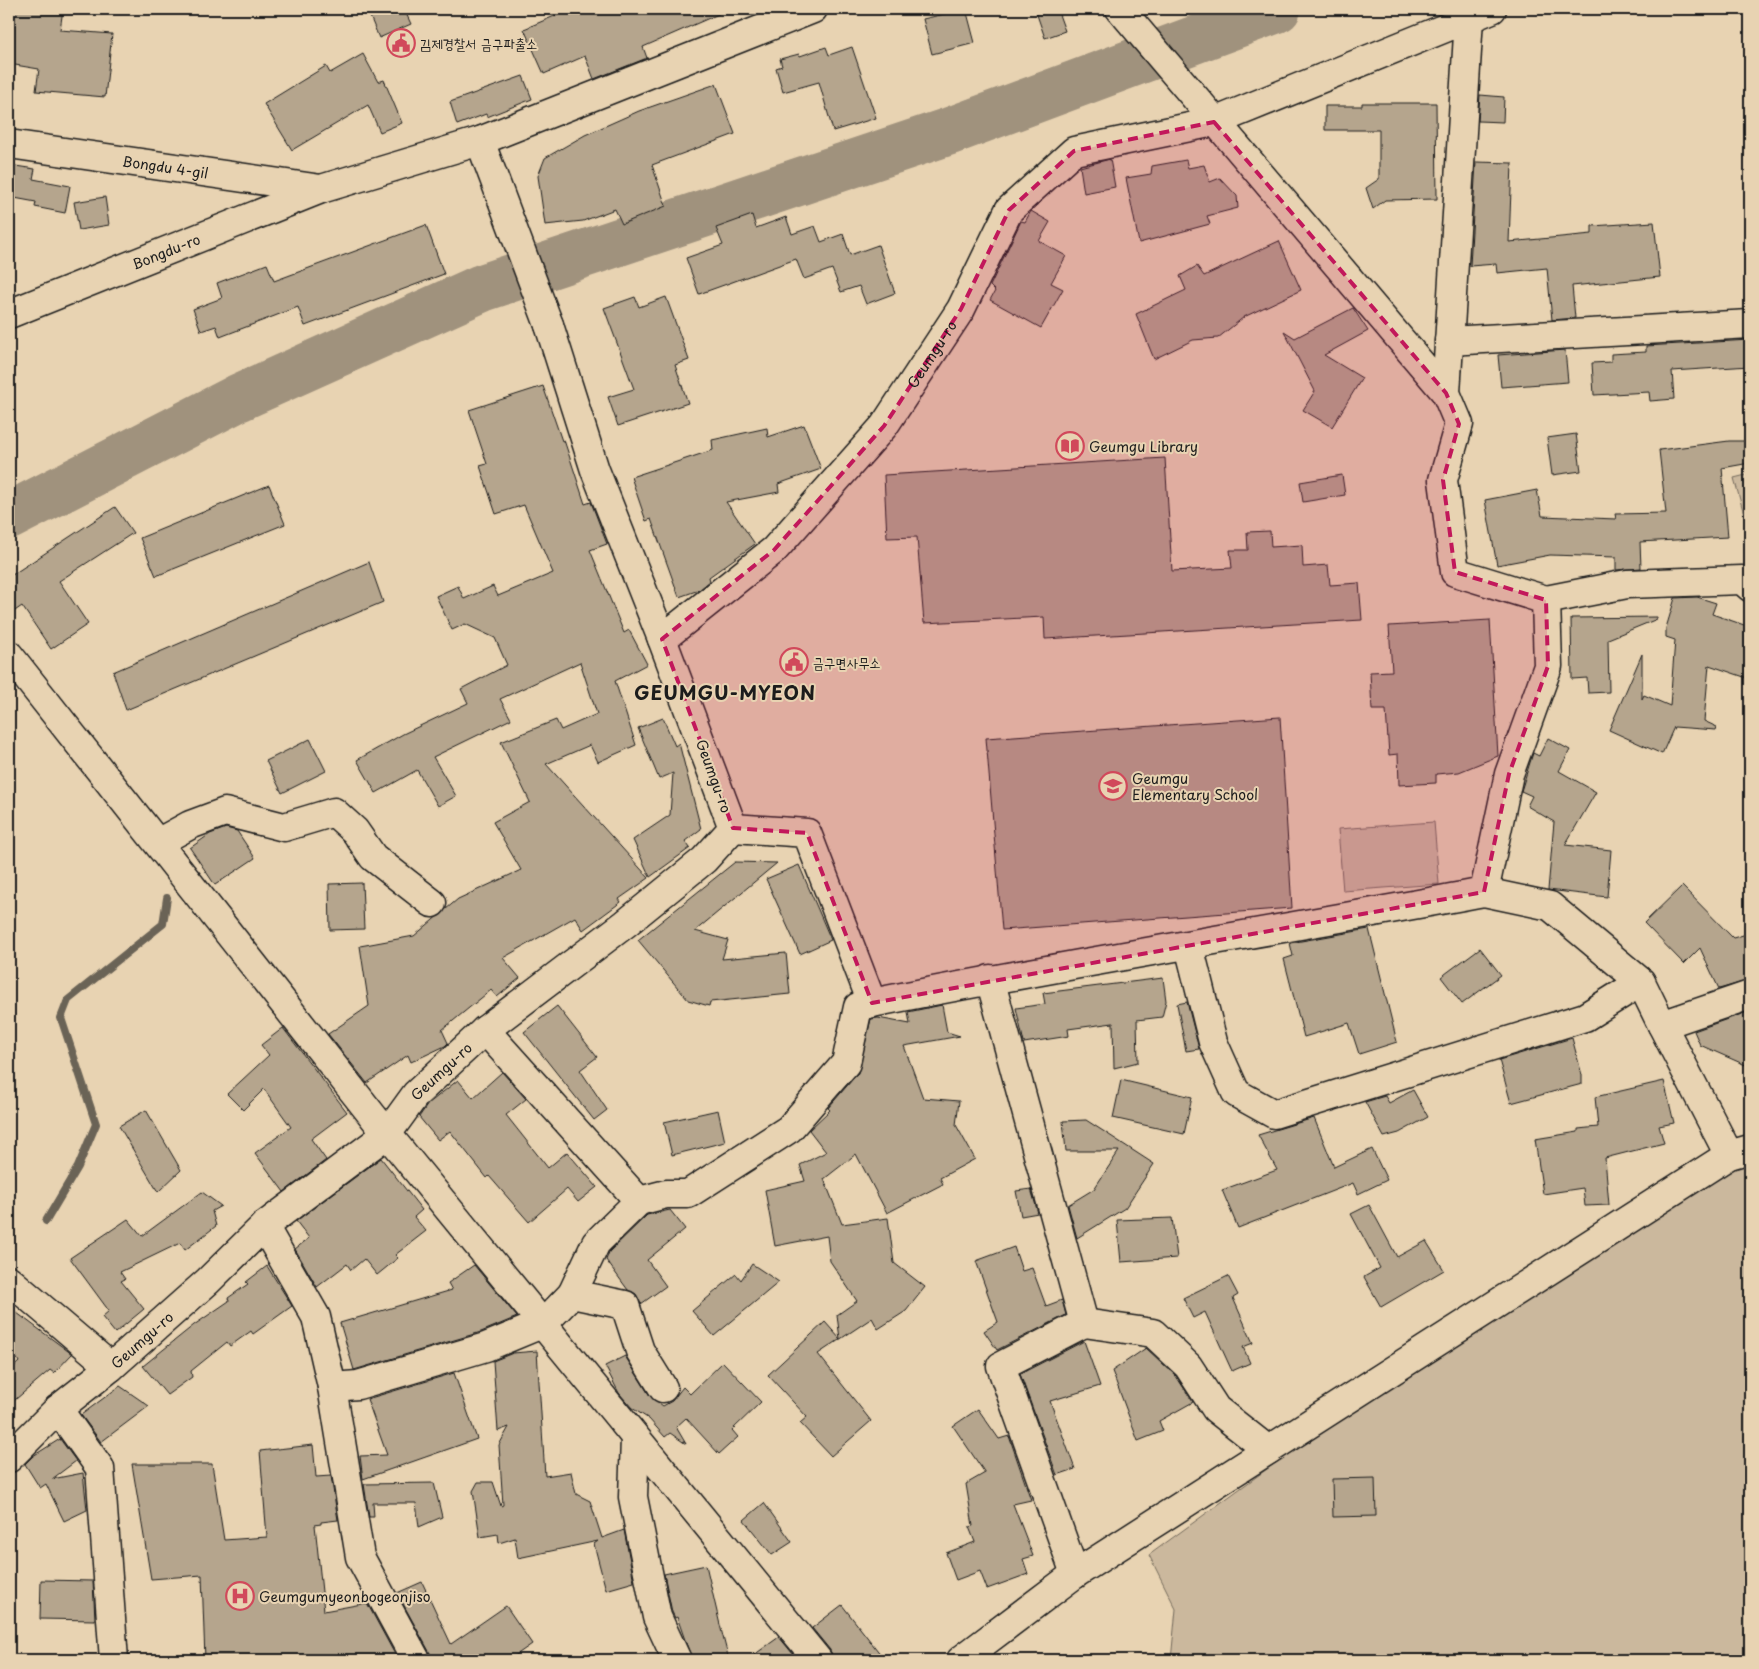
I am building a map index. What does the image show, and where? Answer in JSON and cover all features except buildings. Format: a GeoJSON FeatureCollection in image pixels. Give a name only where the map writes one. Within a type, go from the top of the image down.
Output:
{"type":"FeatureCollection","features":[{"type":"Feature","properties":{"kind":"street","name":"Bongdu-ro"},"geometry":{"type":"LineString","coordinates":[[9,314],[321,189],[480,141],[814,9]]}},
{"type":"Feature","properties":{"kind":"street"},"geometry":{"type":"LineString","coordinates":[[1120,9],[1446,393],[1459,424],[1443,480],[1455,572],[1546,600],[1627,584],[1742,580],[1750,588]]}},
{"type":"Feature","properties":{"kind":"street","name":"Geumgu-ro"},"geometry":{"type":"LineString","coordinates":[[662,639],[774,550],[884,426],[961,309],[1009,210],[1074,151],[1210,115],[1481,13]]}},
{"type":"Feature","properties":{"kind":"street"},"geometry":{"type":"LineString","coordinates":[[1446,393],[1449,341],[1481,13]]}},
{"type":"Feature","properties":{"kind":"street","name":"Geumgu-ro"},"geometry":{"type":"LineString","coordinates":[[9,1458],[58,1409],[111,1367],[208,1281],[264,1226],[387,1134],[416,1094],[485,1030],[618,929],[704,860],[733,828],[596,470],[549,325],[480,141]]}},
{"type":"Feature","properties":{"kind":"street","name":"Bongdu 4-gil"},"geometry":{"type":"LineString","coordinates":[[9,144],[321,189]]}},
{"type":"Feature","properties":{"kind":"street"},"geometry":{"type":"LineString","coordinates":[[1449,341],[1750,324]]}},
{"type":"Feature","properties":{"kind":"street"},"geometry":{"type":"LineString","coordinates":[[1484,892],[1509,774],[1548,666],[1546,600]]}},
{"type":"Feature","properties":{"kind":"street"},"geometry":{"type":"LineString","coordinates":[[9,655],[159,842],[387,1134],[544,1323],[635,1438],[818,1660]]}},
{"type":"Feature","properties":{"kind":"street"},"geometry":{"type":"LineString","coordinates":[[159,842],[190,825],[224,812],[284,827],[334,812],[355,831],[373,857],[432,903]]}},
{"type":"Feature","properties":{"kind":"street"},"geometry":{"type":"LineString","coordinates":[[733,828],[807,833],[872,1003]]}},
{"type":"Feature","properties":{"kind":"street"},"geometry":{"type":"LineString","coordinates":[[332,1387],[358,1385],[486,1346],[544,1323],[572,1294],[596,1243],[639,1201],[666,1194],[688,1194],[789,1129],[846,1063],[858,1007],[990,979],[1189,946],[1484,892],[1550,906],[1641,982],[1662,1025],[1740,1152],[1075,1574],[961,1660]]}},
{"type":"Feature","properties":{"kind":"street"},"geometry":{"type":"LineString","coordinates":[[1189,946],[1213,1042],[1236,1093],[1274,1114],[1585,1017],[1641,982]]}},
{"type":"Feature","properties":{"kind":"street"},"geometry":{"type":"LineString","coordinates":[[990,979],[1084,1323]]}},
{"type":"Feature","properties":{"kind":"street"},"geometry":{"type":"LineString","coordinates":[[1662,1025],[1750,995]]}},
{"type":"Feature","properties":{"kind":"street"},"geometry":{"type":"LineString","coordinates":[[485,1030],[639,1201]]}},
{"type":"Feature","properties":{"kind":"street"},"geometry":{"type":"LineString","coordinates":[[264,1226],[316,1317],[332,1387],[360,1557],[416,1660]]}},
{"type":"Feature","properties":{"kind":"street"},"geometry":{"type":"LineString","coordinates":[[9,1280],[111,1367]]}},
{"type":"Feature","properties":{"kind":"street"},"geometry":{"type":"LineString","coordinates":[[572,1294],[625,1305],[640,1350],[663,1388]]}},
{"type":"Feature","properties":{"kind":"street"},"geometry":{"type":"LineString","coordinates":[[1075,1574],[1001,1366],[1084,1323],[1153,1333],[1188,1366],[1216,1409],[1268,1450]]}},
{"type":"Feature","properties":{"kind":"street"},"geometry":{"type":"LineString","coordinates":[[58,1409],[100,1468],[114,1660]]}},
{"type":"Feature","properties":{"kind":"street"},"geometry":{"type":"LineString","coordinates":[[635,1438],[634,1497],[657,1617],[677,1660]]}},
{"type":"Feature","properties":{"kind":"highlighted area"},"geometry":{"type":"Polygon","coordinates":[[[1214,122],[1446,393],[1459,424],[1443,480],[1455,572],[1546,600],[1548,666],[1509,774],[1484,892],[872,1003],[807,833],[733,828],[662,639],[774,550],[884,426],[961,309],[1009,210],[1074,151],[1214,122]]]}},
{"type":"Feature","properties":{"kind":"shaded area"},"geometry":{"type":"Polygon","coordinates":[[[1750,474],[1750,536],[1734,478],[1750,474]]]}},
{"type":"Feature","properties":{"kind":"shaded area"},"geometry":{"type":"Polygon","coordinates":[[[1434,822],[1439,884],[1343,891],[1338,829],[1434,822]]]}},
{"type":"Feature","properties":{"kind":"shaded area"},"geometry":{"type":"Polygon","coordinates":[[[1750,1160],[1750,1660],[1171,1660],[1176,1609],[1149,1555],[1407,1367],[1728,1167],[1750,1160]]]}},
{"type":"Feature","properties":{"kind":"waterway"},"geometry":{"type":"LineString","coordinates":[[9,516],[238,398],[482,288],[950,131],[1277,9]]}},
{"type":"Feature","properties":{"kind":"waterway"},"geometry":{"type":"LineString","coordinates":[[46,1221],[78,1167],[96,1124],[61,1018],[68,1000],[163,924],[167,898]]}},
{"type":"Feature","properties":{"kind":"place","name":"김제경찰서 금구파출소"},"geometry":{"type":"Point","coordinates":[401,43]}},
{"type":"Feature","properties":{"kind":"place","name":"Geumgu Library"},"geometry":{"type":"Point","coordinates":[1070,446]}},
{"type":"Feature","properties":{"kind":"place","name":"금구면사무소"},"geometry":{"type":"Point","coordinates":[794,662]}},
{"type":"Feature","properties":{"kind":"place","name":"Geumgu Elementary School"},"geometry":{"type":"Point","coordinates":[1113,786]}},
{"type":"Feature","properties":{"kind":"place","name":"Geumgumyeonbogeonjiso"},"geometry":{"type":"Point","coordinates":[240,1596]}},
{"type":"Feature","properties":{"kind":"district","name":"GEUMGU-MYEON"},"geometry":{"type":"Point","coordinates":[725,692]}}]}
